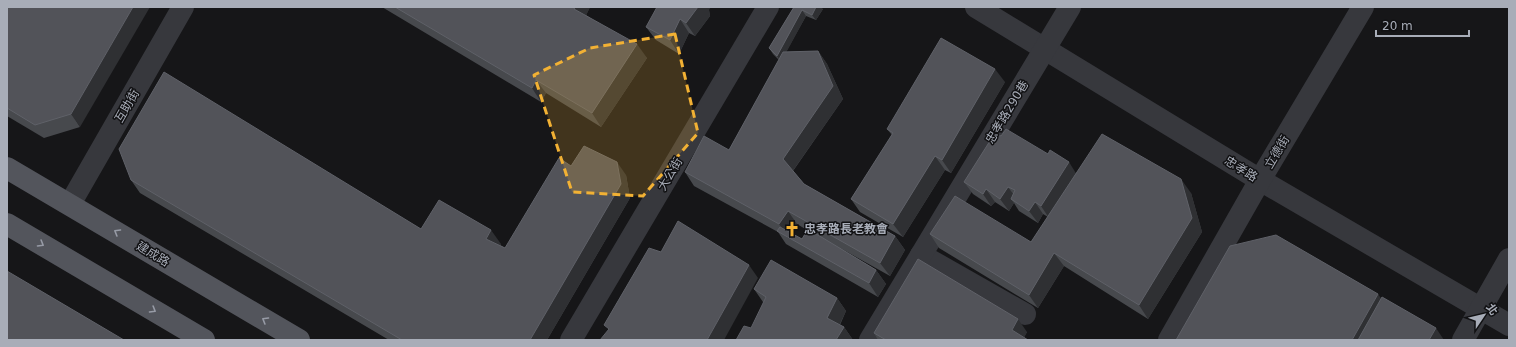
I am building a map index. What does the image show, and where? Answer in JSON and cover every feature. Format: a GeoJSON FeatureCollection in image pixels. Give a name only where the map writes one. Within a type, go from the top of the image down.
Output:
{"type":"FeatureCollection","features":[{"type":"Feature","properties":{"kind":"main road","name":"建成路"},"geometry":{"type":"LineString","coordinates":[[7,168],[298,340]]}},
{"type":"Feature","properties":{"kind":"main road"},"geometry":{"type":"LineString","coordinates":[[7,224],[204,340]]}},
{"type":"Feature","properties":{"kind":"street","name":"互助街"},"geometry":{"type":"LineString","coordinates":[[70,204],[183,7]]}},
{"type":"Feature","properties":{"kind":"street","name":"大公街"},"geometry":{"type":"LineString","coordinates":[[571,340],[768,7]]}},
{"type":"Feature","properties":{"kind":"street","name":"忠孝路"},"geometry":{"type":"LineString","coordinates":[[976,7],[1260,180],[1509,324]]}},
{"type":"Feature","properties":{"kind":"street","name":"忠孝路290巷"},"geometry":{"type":"LineString","coordinates":[[870,340],[1070,7]]}},
{"type":"Feature","properties":{"kind":"street","name":"立德街"},"geometry":{"type":"LineString","coordinates":[[1169,340],[1260,180],[1363,7]]}},
{"type":"Feature","properties":{"kind":"street"},"geometry":{"type":"LineString","coordinates":[[921,255],[1025,314]]}},
{"type":"Feature","properties":{"kind":"street"},"geometry":{"type":"LineString","coordinates":[[1463,340],[1509,259]]}},
{"type":"Feature","properties":{"kind":"highlighted area"},"geometry":{"type":"Polygon","coordinates":[[[675,34],[698,133],[643,196],[572,192],[534,75],[590,48],[675,34]]]}},
{"type":"Feature","properties":{"kind":"building"},"geometry":{"type":"Polygon","coordinates":[[[7,7],[133,7],[71,114],[35,125],[7,108],[7,7]]]}},
{"type":"Feature","properties":{"kind":"building"},"geometry":{"type":"Polygon","coordinates":[[[395,7],[575,7],[574,9],[637,44],[592,113],[536,80],[532,88],[395,7]]]}},
{"type":"Feature","properties":{"kind":"building"},"geometry":{"type":"Polygon","coordinates":[[[657,7],[698,7],[686,23],[680,19],[670,40],[646,27],[657,7]]]}},
{"type":"Feature","properties":{"kind":"building"},"geometry":{"type":"Polygon","coordinates":[[[794,7],[816,7],[812,15],[802,10],[777,56],[769,48],[794,7]]]}},
{"type":"Feature","properties":{"kind":"building"},"geometry":{"type":"Polygon","coordinates":[[[941,38],[995,69],[942,160],[935,156],[893,224],[851,199],[893,133],[887,129],[941,38]]]}},
{"type":"Feature","properties":{"kind":"building"},"geometry":{"type":"Polygon","coordinates":[[[818,51],[833,86],[783,159],[804,184],[895,236],[880,263],[788,211],[779,224],[685,172],[704,136],[729,150],[783,52],[818,51]]]}},
{"type":"Feature","properties":{"kind":"building"},"geometry":{"type":"Polygon","coordinates":[[[164,72],[421,229],[439,200],[491,230],[486,239],[505,248],[559,158],[571,166],[584,146],[617,162],[621,184],[530,340],[402,340],[131,180],[119,149],[164,72]]]}},
{"type":"Feature","properties":{"kind":"building"},"geometry":{"type":"Polygon","coordinates":[[[1006,129],[1048,154],[1050,150],[1069,162],[1041,206],[1035,202],[1029,211],[1011,199],[1015,190],[1008,187],[1000,199],[986,189],[983,194],[964,182],[995,133],[1001,136],[1006,129]]]}},
{"type":"Feature","properties":{"kind":"building"},"geometry":{"type":"Polygon","coordinates":[[[1102,134],[1181,179],[1192,218],[1139,305],[1054,253],[1029,295],[930,234],[955,196],[1031,242],[1102,134]]]}},
{"type":"Feature","properties":{"kind":"building"},"geometry":{"type":"Polygon","coordinates":[[[678,221],[749,265],[707,340],[600,340],[609,329],[604,325],[649,248],[661,252],[678,221]]]}},
{"type":"Feature","properties":{"kind":"building"},"geometry":{"type":"Polygon","coordinates":[[[780,227],[802,239],[808,229],[876,270],[869,283],[777,231],[780,227]]]}},
{"type":"Feature","properties":{"kind":"building"},"geometry":{"type":"Polygon","coordinates":[[[1276,235],[1378,294],[1352,340],[1176,340],[1230,246],[1276,235]]]}},
{"type":"Feature","properties":{"kind":"building"},"geometry":{"type":"Polygon","coordinates":[[[918,259],[1018,319],[1012,330],[1028,340],[886,340],[874,333],[918,259]]]}},
{"type":"Feature","properties":{"kind":"building"},"geometry":{"type":"Polygon","coordinates":[[[771,260],[837,298],[827,318],[844,327],[836,340],[736,340],[744,326],[751,328],[766,297],[754,289],[771,260]]]}},
{"type":"Feature","properties":{"kind":"building"},"geometry":{"type":"Polygon","coordinates":[[[7,271],[124,340],[7,340],[7,271]]]}},
{"type":"Feature","properties":{"kind":"building"},"geometry":{"type":"Polygon","coordinates":[[[1382,297],[1436,328],[1429,340],[1358,340],[1382,297]]]}},
{"type":"Feature","properties":{"kind":"place","name":"忠孝路長老教會"},"geometry":{"type":"Point","coordinates":[792,229]}}]}
